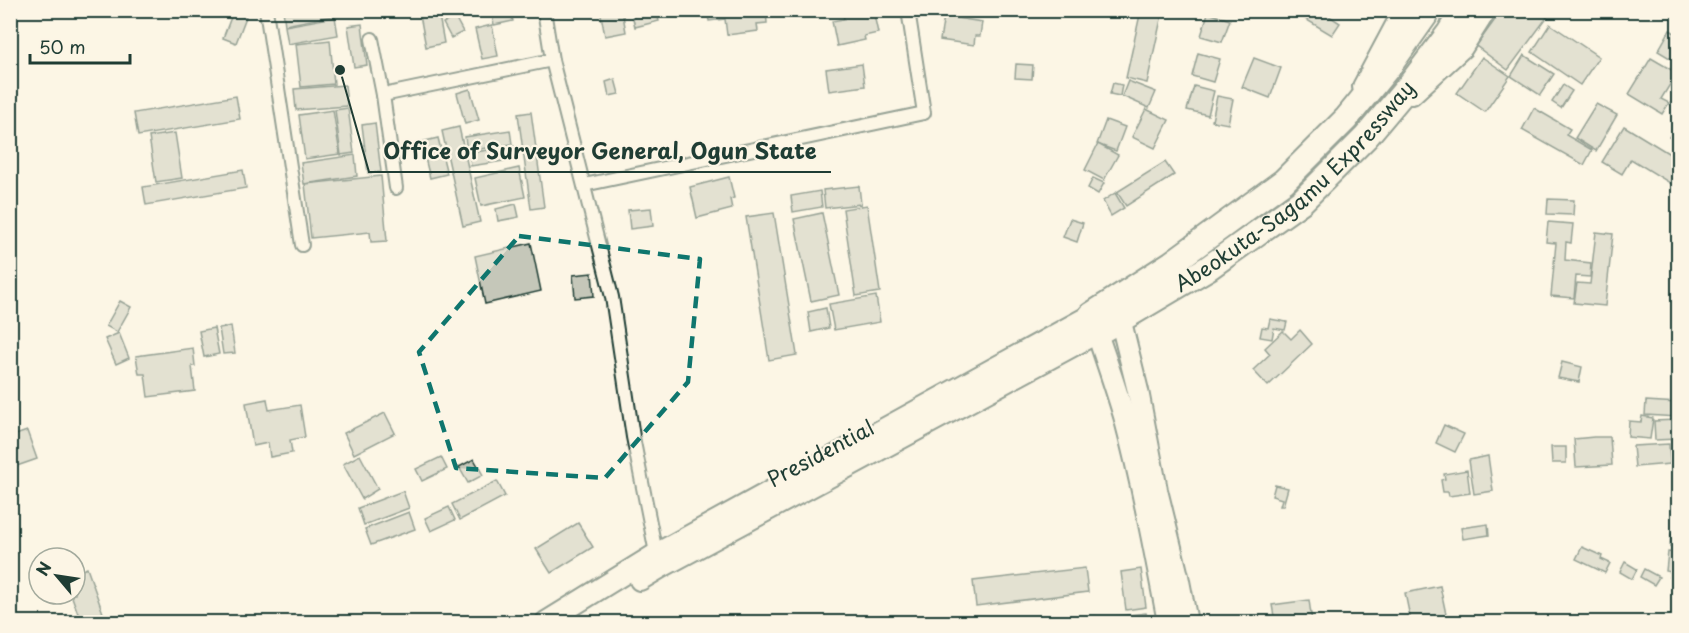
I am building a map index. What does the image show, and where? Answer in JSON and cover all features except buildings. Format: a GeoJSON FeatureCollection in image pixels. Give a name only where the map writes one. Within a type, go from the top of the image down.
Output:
{"type":"FeatureCollection","features":[{"type":"Feature","properties":{"kind":"highway","name":"Abeokuta-Sagamu Expressway"},"geometry":{"type":"LineString","coordinates":[[1118,310],[1172,263],[1284,181],[1346,119],[1390,65],[1429,10]]}},
{"type":"Feature","properties":{"kind":"highway","name":"Abeokuta-Sagamu Expressway"},"geometry":{"type":"LineString","coordinates":[[1094,324],[1208,267],[1302,201],[1366,137],[1412,82],[1449,33],[1463,10]]}},
{"type":"Feature","properties":{"kind":"main road"},"geometry":{"type":"LineString","coordinates":[[1346,119],[1404,10]]}},
{"type":"Feature","properties":{"kind":"main road"},"geometry":{"type":"LineString","coordinates":[[1366,137],[1462,48],[1486,10]]}},
{"type":"Feature","properties":{"kind":"main road"},"geometry":{"type":"LineString","coordinates":[[1118,310],[1138,391],[1157,490],[1187,622]]}},
{"type":"Feature","properties":{"kind":"main road"},"geometry":{"type":"LineString","coordinates":[[546,622],[1094,324],[1124,417],[1168,622]]}},
{"type":"Feature","properties":{"kind":"main road"},"geometry":{"type":"LineString","coordinates":[[571,622],[658,561]]}},
{"type":"Feature","properties":{"kind":"street"},"geometry":{"type":"LineString","coordinates":[[266,10],[303,245]]}},
{"type":"Feature","properties":{"kind":"street"},"geometry":{"type":"LineString","coordinates":[[544,10],[552,60],[612,297],[633,437],[658,561]]}},
{"type":"Feature","properties":{"kind":"street"},"geometry":{"type":"LineString","coordinates":[[584,184],[924,112],[908,10]]}},
{"type":"Feature","properties":{"kind":"street"},"geometry":{"type":"LineString","coordinates":[[372,39],[396,188]]}},
{"type":"Feature","properties":{"kind":"street"},"geometry":{"type":"LineString","coordinates":[[382,95],[552,60]]}},
{"type":"Feature","properties":{"kind":"highlighted area"},"geometry":{"type":"Polygon","coordinates":[[[519,236],[700,259],[688,382],[605,478],[456,468],[419,352],[519,236]]]}},
{"type":"Feature","properties":{"kind":"place","name":"Office of Surveyor General, Ogun State"},"geometry":{"type":"Point","coordinates":[340,70]}}]}
